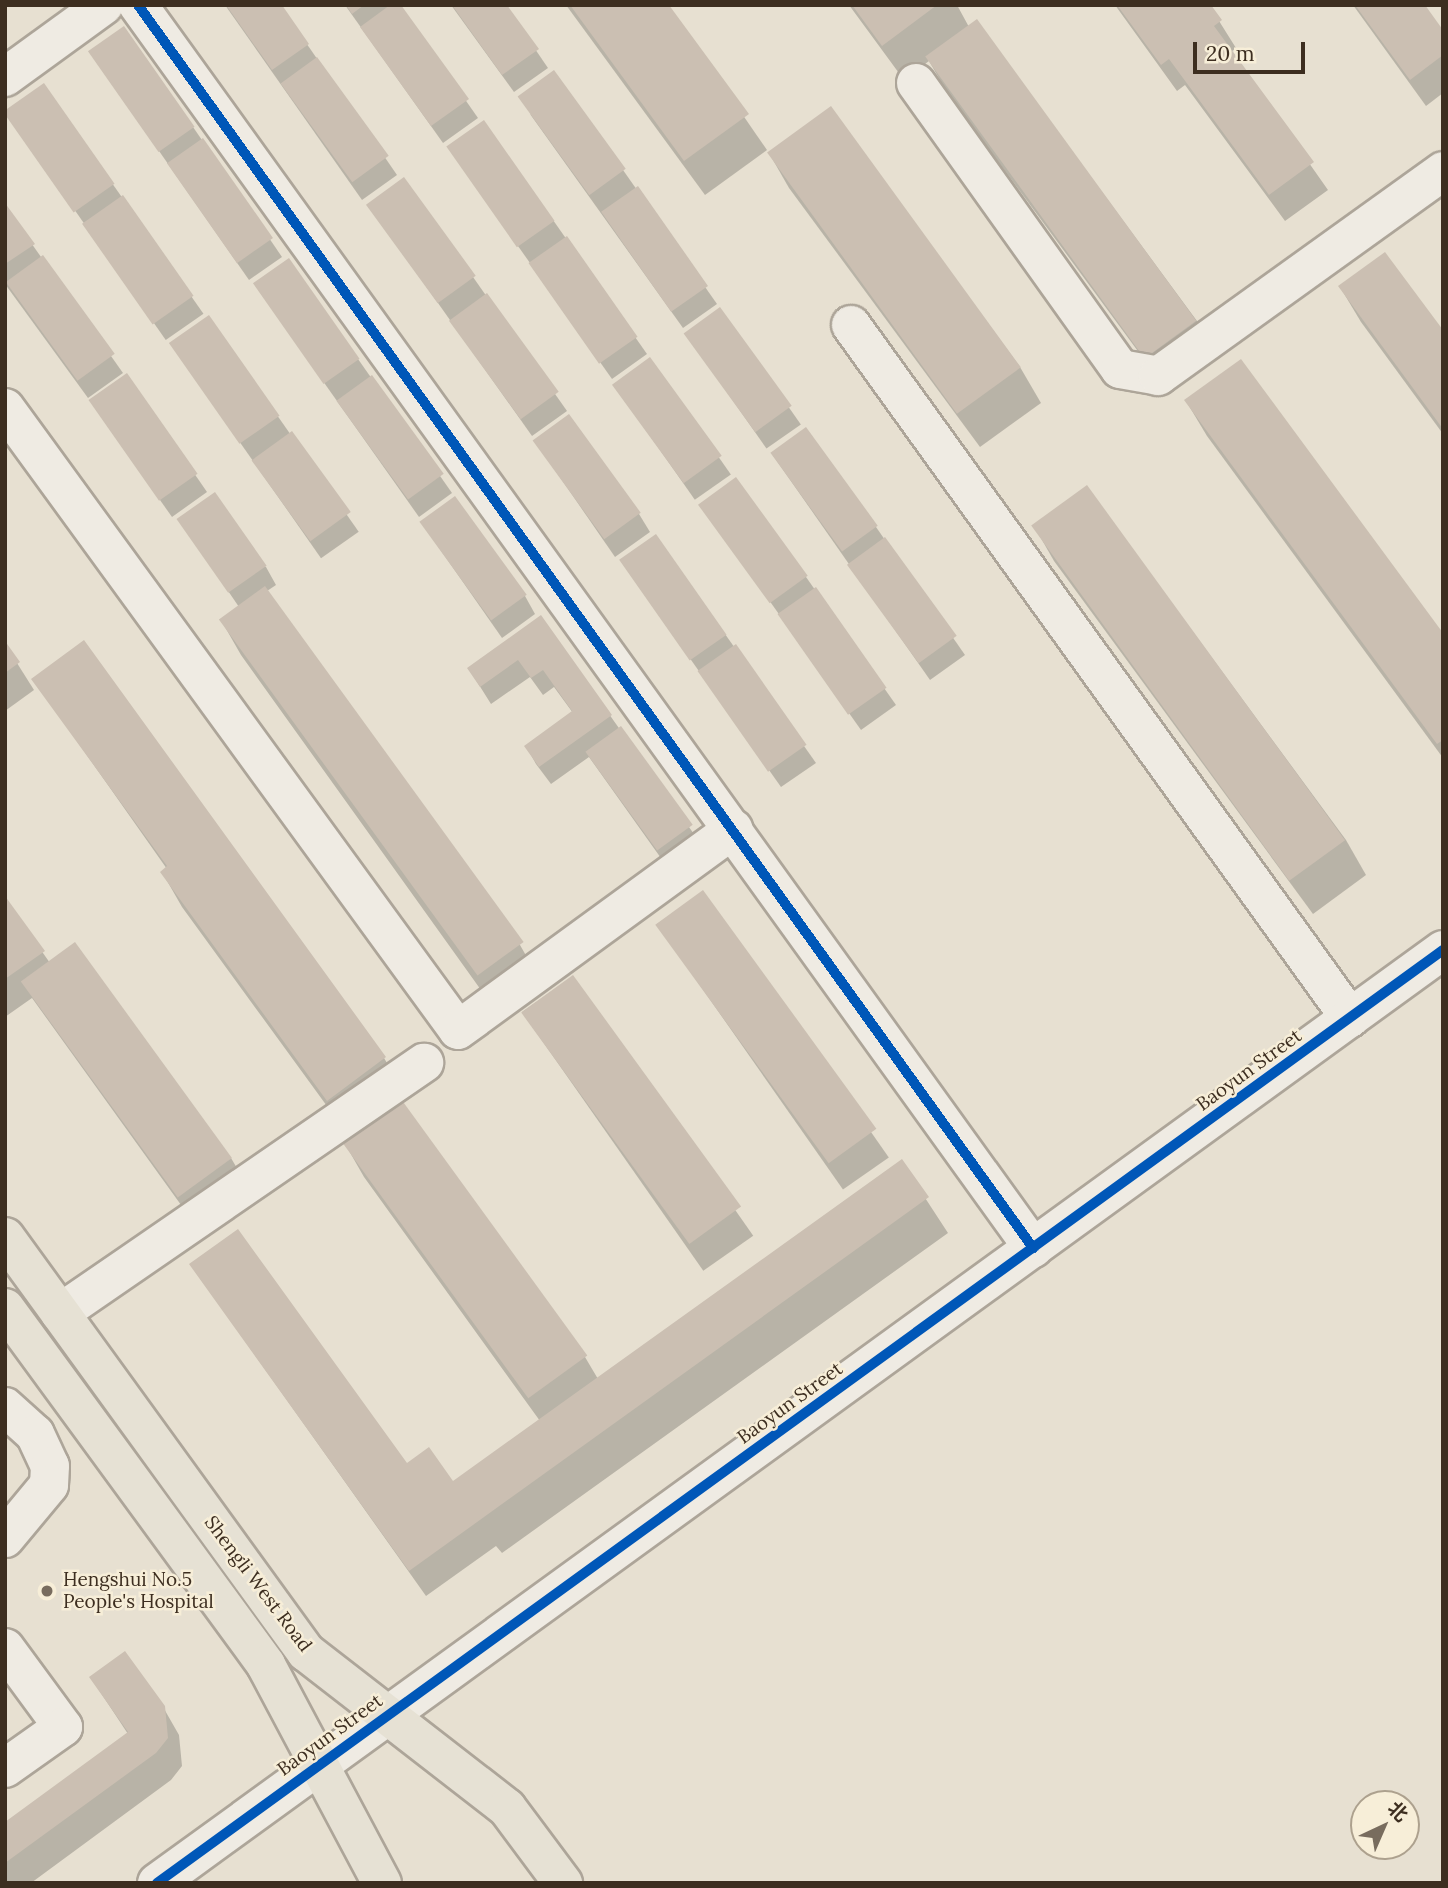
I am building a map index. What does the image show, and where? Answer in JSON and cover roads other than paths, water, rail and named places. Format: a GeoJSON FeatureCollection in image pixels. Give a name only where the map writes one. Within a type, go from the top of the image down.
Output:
{"type":"FeatureCollection","features":[{"type":"Feature","properties":{"kind":"main road","name":"Shengli West Road"},"geometry":{"type":"LineString","coordinates":[[5,1237],[306,1652],[507,1808],[563,1883]]}},
{"type":"Feature","properties":{"kind":"main road","name":"Shengli West Road"},"geometry":{"type":"LineString","coordinates":[[5,1308],[266,1665],[382,1883]]}},
{"type":"Feature","properties":{"kind":"street"},"geometry":{"type":"LineString","coordinates":[[5,77],[104,5]]}},
{"type":"Feature","properties":{"kind":"street"},"geometry":{"type":"LineString","coordinates":[[138,5],[734,829],[1033,1248]]}},
{"type":"Feature","properties":{"kind":"street"},"geometry":{"type":"LineString","coordinates":[[916,83],[1120,369],[1158,376],[1443,171]]}},
{"type":"Feature","properties":{"kind":"street"},"geometry":{"type":"LineString","coordinates":[[851,325],[1350,1018]]}},
{"type":"Feature","properties":{"kind":"street"},"geometry":{"type":"LineString","coordinates":[[5,408],[458,1030],[734,829]]}},
{"type":"Feature","properties":{"kind":"street","name":"Baoyun Street"},"geometry":{"type":"LineString","coordinates":[[157,1883],[1443,950]]}},
{"type":"Feature","properties":{"kind":"street"},"geometry":{"type":"LineString","coordinates":[[60,1313],[424,1063]]}},
{"type":"Feature","properties":{"kind":"street"},"geometry":{"type":"LineString","coordinates":[[35,1434],[77,1406]]}},
{"type":"Feature","properties":{"kind":"street"},"geometry":{"type":"LineString","coordinates":[[5,1407],[35,1434],[50,1466],[49,1485],[5,1538]]}},
{"type":"Feature","properties":{"kind":"street"},"geometry":{"type":"LineString","coordinates":[[5,1648],[63,1727],[5,1768]]}},
{"type":"Feature","properties":{"kind":"place","name":"Hengshui No.5 People's Hospital"},"geometry":{"type":"Point","coordinates":[47,1591]}}]}
